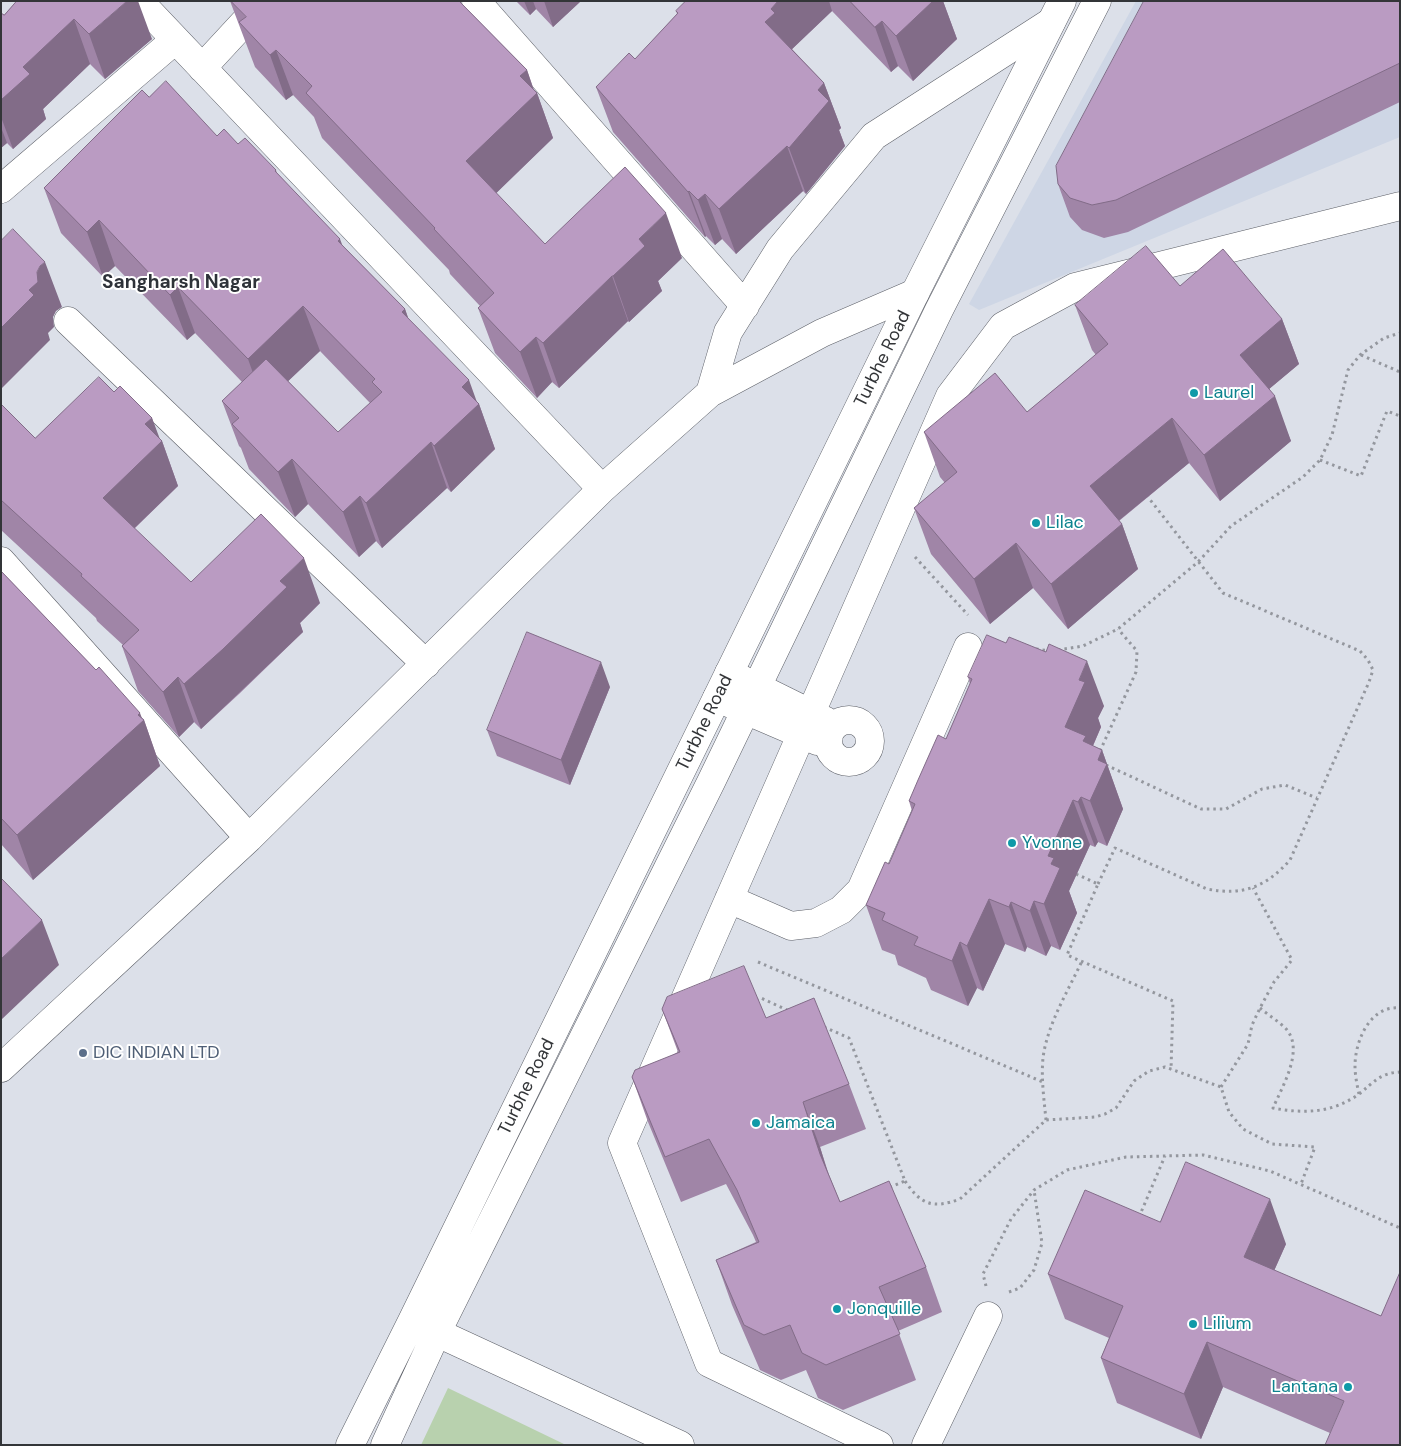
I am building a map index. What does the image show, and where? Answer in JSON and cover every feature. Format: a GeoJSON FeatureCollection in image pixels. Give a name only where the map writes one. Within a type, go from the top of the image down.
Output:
{"type":"FeatureCollection","features":[{"type":"Feature","properties":{"kind":"street"},"geometry":{"type":"LineString","coordinates":[[138,1],[602,489]]}},
{"type":"Feature","properties":{"kind":"street"},"geometry":{"type":"LineString","coordinates":[[202,68],[264,1]]}},
{"type":"Feature","properties":{"kind":"street"},"geometry":{"type":"LineString","coordinates":[[476,1],[745,306]]}},
{"type":"Feature","properties":{"kind":"street"},"geometry":{"type":"LineString","coordinates":[[385,1445],[438,1332],[751,699],[939,310],[1097,1]]}},
{"type":"Feature","properties":{"kind":"street"},"geometry":{"type":"LineString","coordinates":[[710,393],[728,332],[780,249],[874,136],[1056,11]]}},
{"type":"Feature","properties":{"kind":"street","name":"Turbhe Road"},"geometry":{"type":"LineString","coordinates":[[350,1445],[718,698],[915,292],[1056,11]]}},
{"type":"Feature","properties":{"kind":"street"},"geometry":{"type":"LineString","coordinates":[[1,189],[175,40]]}},
{"type":"Feature","properties":{"kind":"street"},"geometry":{"type":"LineString","coordinates":[[879,1445],[709,1363],[622,1143],[730,899],[819,729],[891,530],[950,396],[1003,326],[1075,287],[1400,206]]}},
{"type":"Feature","properties":{"kind":"street"},"geometry":{"type":"LineString","coordinates":[[1,1068],[249,838],[602,489],[710,393],[822,333],[915,292]]}},
{"type":"Feature","properties":{"kind":"street"},"geometry":{"type":"LineString","coordinates":[[68,321],[426,664]]}},
{"type":"Feature","properties":{"kind":"street"},"geometry":{"type":"LineString","coordinates":[[1,561],[249,838]]}},
{"type":"Feature","properties":{"kind":"street"},"geometry":{"type":"LineString","coordinates":[[730,899],[790,926],[816,922],[841,910],[861,890],[968,647]]}},
{"type":"Feature","properties":{"kind":"street"},"geometry":{"type":"LineString","coordinates":[[729,673],[751,699]]}},
{"type":"Feature","properties":{"kind":"street"},"geometry":{"type":"LineString","coordinates":[[718,698],[751,699],[819,729]]}},
{"type":"Feature","properties":{"kind":"street"},"geometry":{"type":"LineString","coordinates":[[926,1445],[988,1316]]}},
{"type":"Feature","properties":{"kind":"street"},"geometry":{"type":"LineString","coordinates":[[412,1321],[680,1445]]}},
{"type":"Feature","properties":{"kind":"path"},"geometry":{"type":"LineString","coordinates":[[1033,648],[1050,651],[1084,646],[1118,628],[1198,562],[1231,526],[1303,477],[1320,460],[1332,434],[1348,370],[1360,355],[1384,338],[1400,333]]}},
{"type":"Feature","properties":{"kind":"path"},"geometry":{"type":"LineString","coordinates":[[1360,355],[1400,372]]}},
{"type":"Feature","properties":{"kind":"path"},"geometry":{"type":"LineString","coordinates":[[1320,460],[1361,476],[1387,411],[1400,416]]}},
{"type":"Feature","properties":{"kind":"path"},"geometry":{"type":"LineString","coordinates":[[1148,497],[1223,593],[1360,651],[1368,660],[1373,670],[1290,860],[1268,881],[1238,892],[1222,892],[1207,889],[1115,848],[1067,955],[1173,1002],[1172,1070]]}},
{"type":"Feature","properties":{"kind":"path"},"geometry":{"type":"LineString","coordinates":[[891,530],[971,619]]}},
{"type":"Feature","properties":{"kind":"path"},"geometry":{"type":"LineString","coordinates":[[1100,751],[1136,672],[1136,651],[1118,628]]}},
{"type":"Feature","properties":{"kind":"path"},"geometry":{"type":"LineString","coordinates":[[1104,764],[1201,809],[1226,809],[1262,789],[1285,785],[1317,798]]}},
{"type":"Feature","properties":{"kind":"path"},"geometry":{"type":"LineString","coordinates":[[1076,874],[1098,884]]}},
{"type":"Feature","properties":{"kind":"path"},"geometry":{"type":"LineString","coordinates":[[1253,888],[1292,960],[1274,982],[1252,1025],[1248,1044],[1221,1087],[1229,1112],[1244,1129],[1272,1144],[1314,1147],[1302,1184]]}},
{"type":"Feature","properties":{"kind":"path"},"geometry":{"type":"LineString","coordinates":[[1046,1120],[1043,1058],[1048,1034],[1082,961]]}},
{"type":"Feature","properties":{"kind":"path"},"geometry":{"type":"LineString","coordinates":[[758,962],[1043,1082]]}},
{"type":"Feature","properties":{"kind":"path"},"geometry":{"type":"LineString","coordinates":[[752,1002],[761,998],[796,1014]]}},
{"type":"Feature","properties":{"kind":"path"},"geometry":{"type":"LineString","coordinates":[[1260,1008],[1288,1031],[1294,1045],[1294,1059],[1273,1108],[1296,1112],[1318,1112],[1340,1105],[1359,1094],[1375,1080],[1390,1073],[1400,1072]]}},
{"type":"Feature","properties":{"kind":"path"},"geometry":{"type":"LineString","coordinates":[[1359,1094],[1355,1065],[1359,1038],[1374,1014],[1393,1008],[1400,1008]]}},
{"type":"Feature","properties":{"kind":"path"},"geometry":{"type":"LineString","coordinates":[[822,1026],[849,1038],[904,1181],[914,1195],[928,1203],[945,1204],[960,1199],[1046,1120],[1095,1117],[1116,1108],[1134,1081],[1149,1071],[1164,1067],[1221,1087]]}},
{"type":"Feature","properties":{"kind":"path"},"geometry":{"type":"LineString","coordinates":[[994,1290],[986,1286],[983,1274],[1011,1219],[1034,1190],[1066,1170],[1126,1157],[1203,1155],[1270,1171],[1400,1228]]}},
{"type":"Feature","properties":{"kind":"path"},"geometry":{"type":"LineString","coordinates":[[1139,1219],[1165,1156]]}},
{"type":"Feature","properties":{"kind":"path"},"geometry":{"type":"LineString","coordinates":[[886,1188],[904,1181]]}},
{"type":"Feature","properties":{"kind":"path"},"geometry":{"type":"LineString","coordinates":[[1003,1294],[1020,1288],[1034,1270],[1042,1243],[1034,1190]]}},
{"type":"Feature","properties":{"kind":"shaded area"},"geometry":{"type":"Polygon","coordinates":[[[1136,1],[1400,1],[1400,137],[979,310],[969,304],[1136,1]]]}},
{"type":"Feature","properties":{"kind":"green space"},"geometry":{"type":"Polygon","coordinates":[[[448,1388],[566,1445],[421,1445],[448,1388]]]}},
{"type":"Feature","properties":{"kind":"building"},"geometry":{"type":"Polygon","coordinates":[[[17,1],[127,1],[89,34],[74,19],[23,67],[30,74],[1,100],[1,13],[4,15],[17,1]]]}},
{"type":"Feature","properties":{"kind":"building"},"geometry":{"type":"Polygon","coordinates":[[[231,1],[459,1],[527,70],[520,76],[537,93],[466,161],[545,244],[625,167],[666,213],[639,239],[645,246],[543,343],[536,337],[520,352],[478,308],[494,293],[435,228],[306,93],[312,86],[276,50],[270,55],[239,22],[246,17],[231,1]]]}},
{"type":"Feature","properties":{"kind":"building"},"geometry":{"type":"Polygon","coordinates":[[[686,1],[778,1],[771,9],[775,13],[765,22],[824,83],[818,90],[829,101],[789,148],[787,146],[719,209],[705,194],[698,200],[688,192],[596,87],[629,53],[635,59],[678,13],[676,11],[686,1]]]}},
{"type":"Feature","properties":{"kind":"building"},"geometry":{"type":"Polygon","coordinates":[[[850,1],[933,1],[896,36],[882,21],[875,27],[850,1]]]}},
{"type":"Feature","properties":{"kind":"building"},"geometry":{"type":"Polygon","coordinates":[[[1144,1],[1400,1],[1400,63],[1116,200],[1092,205],[1070,198],[1058,184],[1056,166],[1144,1]]]}},
{"type":"Feature","properties":{"kind":"building"},"geometry":{"type":"Polygon","coordinates":[[[166,81],[217,136],[224,129],[238,144],[245,138],[340,239],[338,241],[405,309],[402,312],[469,380],[462,387],[479,404],[434,446],[431,442],[366,503],[360,496],[343,512],[292,459],[278,472],[232,424],[239,418],[222,401],[266,359],[338,432],[382,392],[372,382],[375,379],[303,306],[248,359],[178,287],[170,295],[99,220],[87,232],[44,188],[142,90],[149,97],[166,81]]]}},
{"type":"Feature","properties":{"kind":"building"},"geometry":{"type":"Polygon","coordinates":[[[13,229],[45,262],[37,272],[38,282],[29,290],[34,295],[1,328],[1,241],[13,229]]]}},
{"type":"Feature","properties":{"kind":"building"},"geometry":{"type":"Polygon","coordinates":[[[1146,246],[1180,286],[1223,249],[1282,319],[1240,355],[1275,396],[1204,455],[1172,418],[1090,486],[1122,524],[1051,584],[1016,543],[974,579],[914,508],[957,472],[924,432],[995,373],[1027,412],[1068,378],[1108,344],[1075,305],[1146,246]]]}},
{"type":"Feature","properties":{"kind":"building"},"geometry":{"type":"Polygon","coordinates":[[[99,377],[114,392],[120,386],[152,418],[145,424],[162,441],[103,498],[191,582],[261,514],[304,558],[280,581],[287,587],[223,649],[184,684],[178,677],[163,692],[122,646],[139,630],[81,576],[82,574],[1,500],[1,404],[35,438],[99,377]]]}},
{"type":"Feature","properties":{"kind":"building"},"geometry":{"type":"Polygon","coordinates":[[[1,571],[96,670],[99,667],[144,720],[17,835],[1,818],[1,571]]]}},
{"type":"Feature","properties":{"kind":"building"},"geometry":{"type":"Polygon","coordinates":[[[527,632],[601,662],[561,760],[487,730],[527,632]]]}},
{"type":"Feature","properties":{"kind":"building","name":"Yvonne"},"geometry":{"type":"Polygon","coordinates":[[[987,635],[1006,643],[1009,637],[1046,652],[1049,644],[1087,661],[1079,680],[1085,682],[1065,727],[1086,736],[1083,741],[1102,750],[1098,760],[1107,764],[1090,801],[1081,797],[1078,802],[1073,800],[1048,856],[1054,858],[1051,864],[1060,868],[1044,904],[1034,901],[1030,911],[1011,902],[1009,907],[989,899],[967,946],[960,942],[952,961],[914,945],[918,937],[882,920],[885,913],[866,905],[885,862],[889,864],[915,804],[909,801],[938,735],[946,739],[972,679],[968,677],[987,635]]]}},
{"type":"Feature","properties":{"kind":"building"},"geometry":{"type":"Polygon","coordinates":[[[1,878],[42,920],[1,959],[1,878]]]}},
{"type":"Feature","properties":{"kind":"building"},"geometry":{"type":"Polygon","coordinates":[[[744,966],[766,1018],[814,998],[849,1084],[803,1102],[820,1154],[840,1202],[889,1181],[926,1267],[879,1287],[900,1334],[826,1365],[802,1353],[790,1325],[764,1335],[744,1325],[716,1260],[759,1242],[737,1190],[709,1139],[665,1157],[632,1077],[635,1070],[680,1052],[662,1009],[667,997],[744,966]]]}},
{"type":"Feature","properties":{"kind":"building"},"geometry":{"type":"Polygon","coordinates":[[[1186,1162],[1270,1199],[1244,1257],[1381,1316],[1400,1272],[1400,1445],[1325,1445],[1344,1401],[1207,1342],[1184,1394],[1101,1358],[1123,1306],[1048,1274],[1085,1190],[1160,1222],[1186,1162]]]}},
{"type":"Feature","properties":{"kind":"place","name":"Laurel"},"geometry":{"type":"Point","coordinates":[1194,393]}},
{"type":"Feature","properties":{"kind":"place","name":"Lilac"},"geometry":{"type":"Point","coordinates":[1036,523]}},
{"type":"Feature","properties":{"kind":"place","name":"Yvonne"},"geometry":{"type":"Point","coordinates":[1012,843]}},
{"type":"Feature","properties":{"kind":"place","name":"DIC INDIAN LTD"},"geometry":{"type":"Point","coordinates":[83,1053]}},
{"type":"Feature","properties":{"kind":"place","name":"Jamaica"},"geometry":{"type":"Point","coordinates":[756,1123]}},
{"type":"Feature","properties":{"kind":"place","name":"Jonquille"},"geometry":{"type":"Point","coordinates":[837,1309]}},
{"type":"Feature","properties":{"kind":"place","name":"Lilium"},"geometry":{"type":"Point","coordinates":[1193,1324]}},
{"type":"Feature","properties":{"kind":"place","name":"Lantana"},"geometry":{"type":"Point","coordinates":[1348,1387]}},
{"type":"Feature","properties":{"kind":"district","name":"Sangharsh Nagar"},"geometry":{"type":"Point","coordinates":[181,283]}}]}
